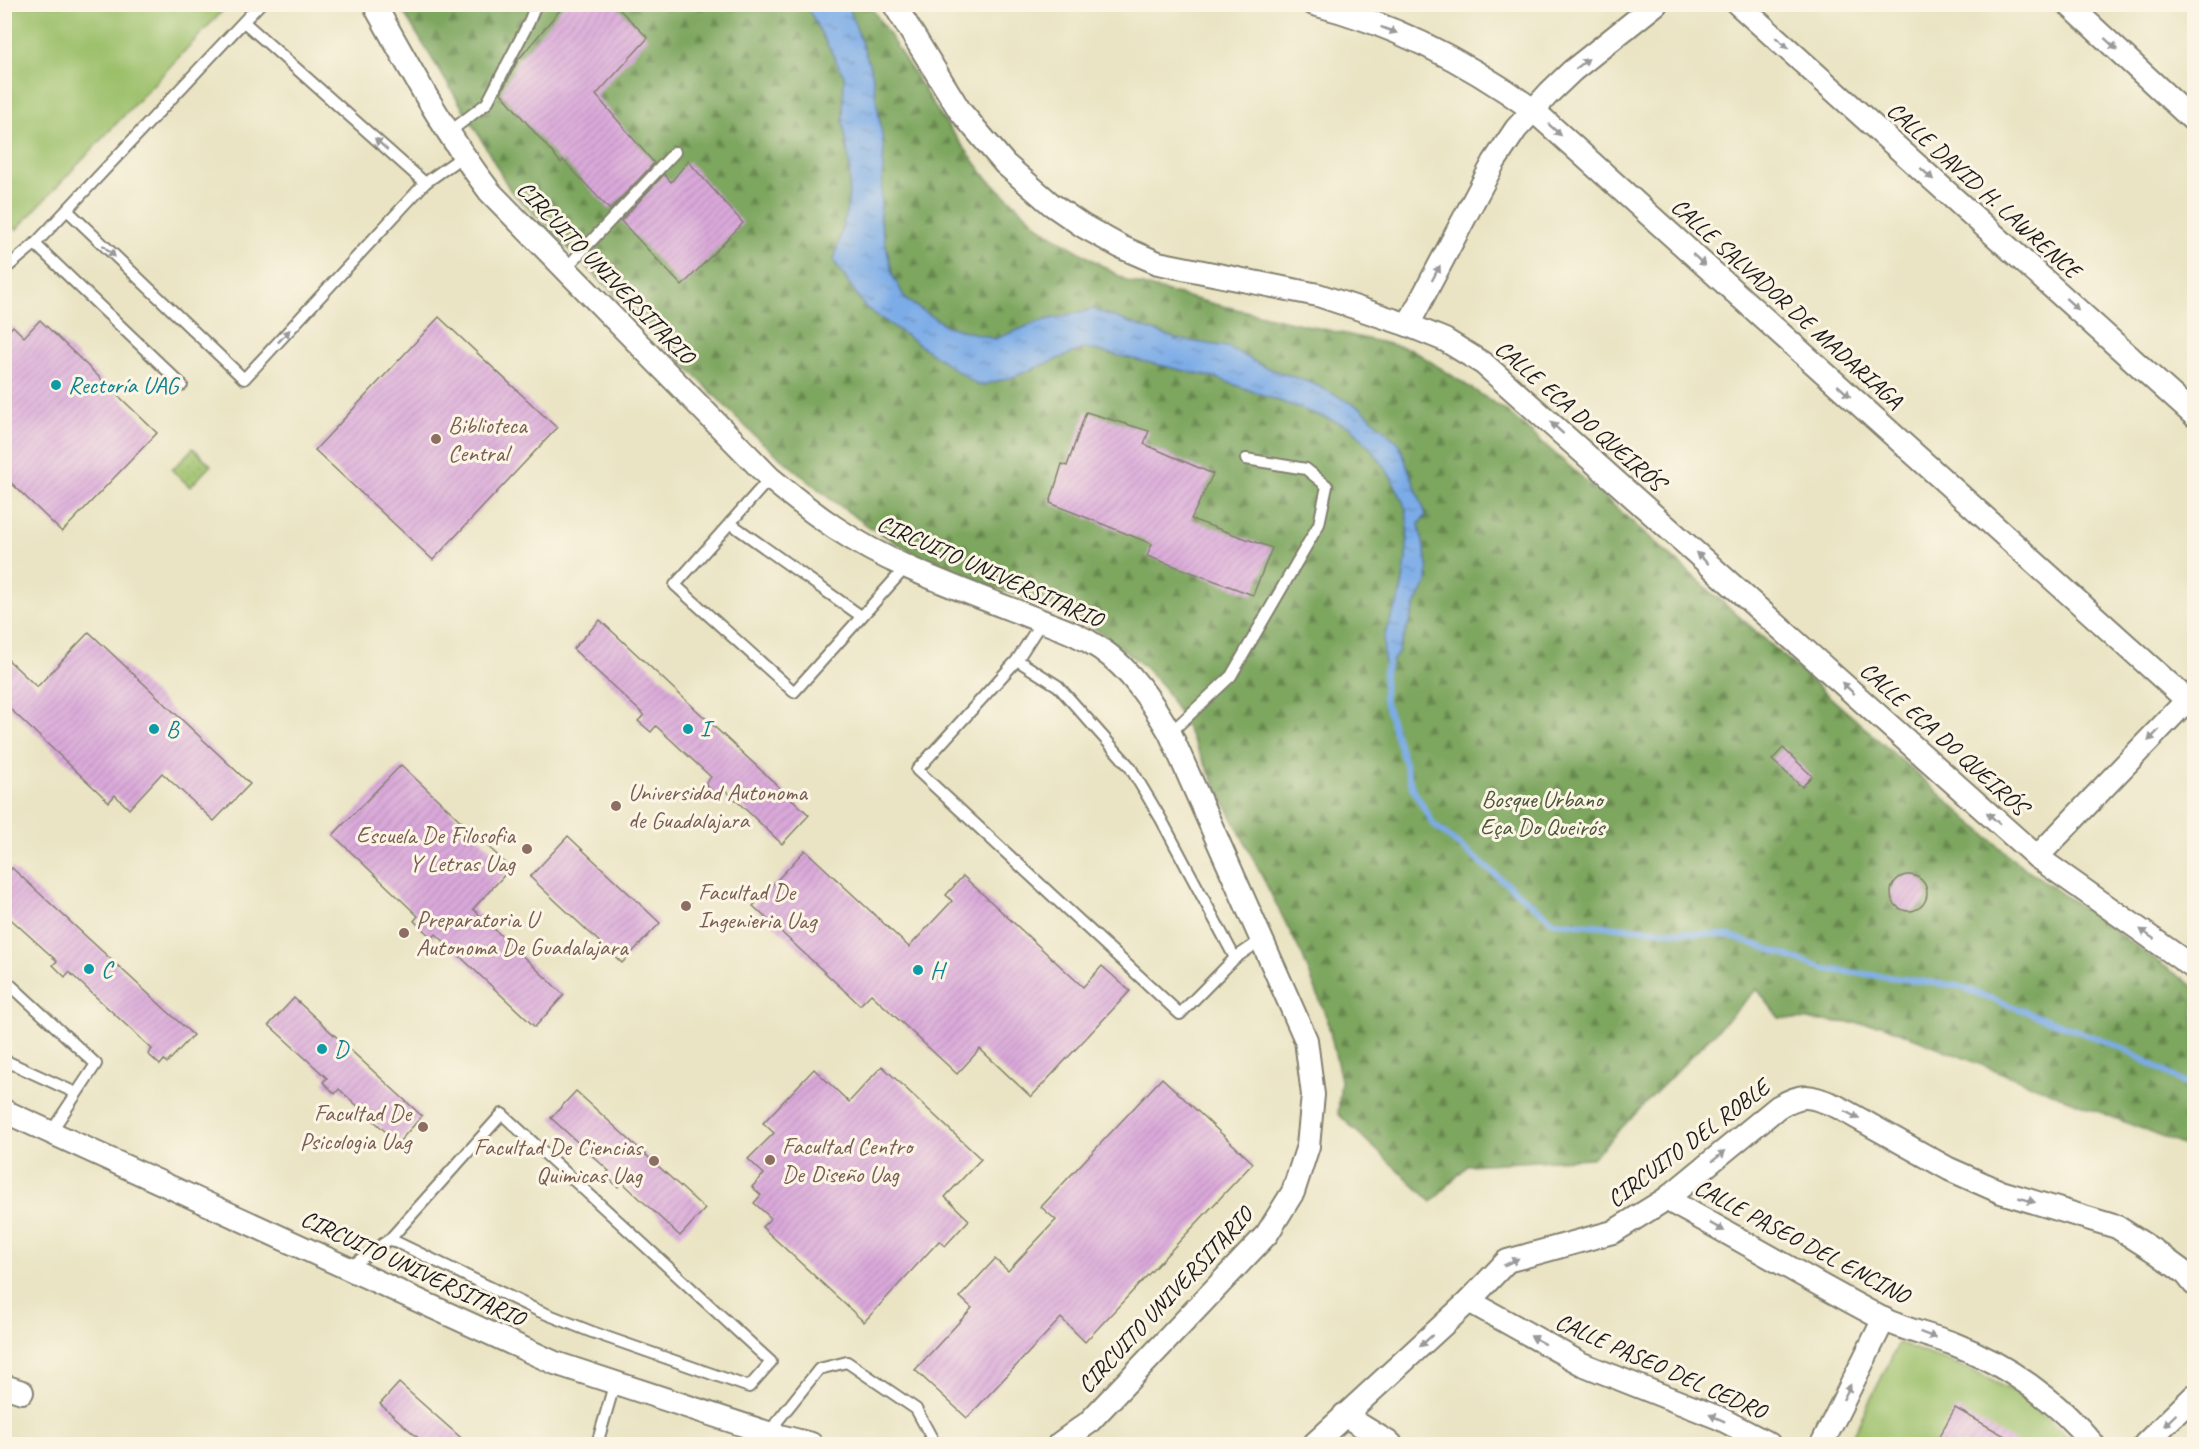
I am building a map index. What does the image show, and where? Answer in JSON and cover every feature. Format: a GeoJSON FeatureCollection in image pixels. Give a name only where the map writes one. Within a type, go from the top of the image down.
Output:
{"type":"FeatureCollection","features":[{"type":"Feature","properties":{"kind":"street","name":"CIRCUITO UNIVERSITARIO"},"geometry":{"type":"LineString","coordinates":[[374,4],[448,133],[490,192],[770,478],[813,514],[860,544],[906,567],[1065,629],[1102,650],[1131,677],[1153,703],[1170,733],[1306,1040],[1313,1095],[1308,1146],[1293,1192],[1267,1234],[1088,1423],[1059,1444]]}},
{"type":"Feature","properties":{"kind":"street","name":"CALLE ECA DO QUEIRÓS"},"geometry":{"type":"LineString","coordinates":[[894,4],[960,111],[1005,164],[1051,204],[1083,226],[1121,247],[1158,263],[1318,295],[1445,340],[1484,364],[2037,857],[2194,968]]}},
{"type":"Feature","properties":{"kind":"street","name":"CALLE SALVADOR DE MADARIAGA"},"geometry":{"type":"LineString","coordinates":[[1314,4],[1345,12],[1443,53],[1479,73],[1533,110],[2191,697]]}},
{"type":"Feature","properties":{"kind":"street"},"geometry":{"type":"LineString","coordinates":[[1408,325],[1504,146],[1533,110],[1572,71],[1656,4]]}},
{"type":"Feature","properties":{"kind":"street","name":"CALLE DAVID H. LAWRENCE"},"geometry":{"type":"LineString","coordinates":[[1738,4],[2194,415]]}},
{"type":"Feature","properties":{"kind":"street"},"geometry":{"type":"LineString","coordinates":[[2068,4],[2194,121]]}},
{"type":"Feature","properties":{"kind":"street"},"geometry":{"type":"LineString","coordinates":[[2037,857],[2191,697]]}},
{"type":"Feature","properties":{"kind":"street","name":"CIRCUITO DEL ROBLE"},"geometry":{"type":"LineString","coordinates":[[1314,1444],[1469,1301],[1507,1261],[1613,1232],[1666,1199],[1778,1107],[1797,1097],[1815,1098],[1836,1106],[1949,1169],[2001,1192],[2117,1227],[2186,1274],[2194,1284]]}},
{"type":"Feature","properties":{"kind":"street","name":"CIRCUITO UNIVERSITARIO"},"geometry":{"type":"LineString","coordinates":[[4,1111],[555,1363],[806,1444]]}},
{"type":"Feature","properties":{"kind":"street","name":"CALLE PASEO DEL ENCINO"},"geometry":{"type":"LineString","coordinates":[[1666,1199],[1884,1319],[1956,1345],[1994,1362],[2056,1407],[2082,1431],[2092,1444]]}},
{"type":"Feature","properties":{"kind":"street","name":"CALLE PASEO DEL CEDRO"},"geometry":{"type":"LineString","coordinates":[[1469,1301],[1582,1364],[1719,1418],[1769,1444]]}},
{"type":"Feature","properties":{"kind":"street"},"geometry":{"type":"LineString","coordinates":[[1822,1444],[1884,1319]]}},
{"type":"Feature","properties":{"kind":"street"},"geometry":{"type":"LineString","coordinates":[[2145,1444],[2194,1396]]}},
{"type":"Feature","properties":{"kind":"street"},"geometry":{"type":"LineString","coordinates":[[1344,1415],[1390,1444]]}},
{"type":"Feature","properties":{"kind":"lane"},"geometry":{"type":"LineString","coordinates":[[4,270],[35,244],[260,4]]}},
{"type":"Feature","properties":{"kind":"lane"},"geometry":{"type":"LineString","coordinates":[[448,133],[487,103],[536,4]]}},
{"type":"Feature","properties":{"kind":"lane"},"geometry":{"type":"LineString","coordinates":[[244,22],[425,183]]}},
{"type":"Feature","properties":{"kind":"lane"},"geometry":{"type":"LineString","coordinates":[[565,269],[675,152]]}},
{"type":"Feature","properties":{"kind":"lane"},"geometry":{"type":"LineString","coordinates":[[67,210],[244,379],[425,183],[463,156]]}},
{"type":"Feature","properties":{"kind":"lane"},"geometry":{"type":"LineString","coordinates":[[35,244],[182,386]]}},
{"type":"Feature","properties":{"kind":"lane"},"geometry":{"type":"LineString","coordinates":[[1170,733],[1231,676],[1319,524],[1327,486],[1306,469],[1246,459]]}},
{"type":"Feature","properties":{"kind":"lane"},"geometry":{"type":"LineString","coordinates":[[770,478],[675,585],[794,692],[906,567]]}},
{"type":"Feature","properties":{"kind":"lane"},"geometry":{"type":"LineString","coordinates":[[730,523],[861,616]]}},
{"type":"Feature","properties":{"kind":"lane"},"geometry":{"type":"LineString","coordinates":[[1042,621],[1017,660],[917,770],[1180,1014],[1234,958],[1263,939]]}},
{"type":"Feature","properties":{"kind":"lane"},"geometry":{"type":"LineString","coordinates":[[1017,660],[1058,686],[1130,767],[1161,819],[1234,958]]}},
{"type":"Feature","properties":{"kind":"lane"},"geometry":{"type":"LineString","coordinates":[[4,979],[96,1064],[51,1132]]}},
{"type":"Feature","properties":{"kind":"lane"},"geometry":{"type":"LineString","coordinates":[[4,1060],[76,1093]]}},
{"type":"Feature","properties":{"kind":"lane"},"geometry":{"type":"LineString","coordinates":[[348,1268],[390,1239],[502,1114],[771,1362],[749,1387],[539,1311],[390,1239]]}},
{"type":"Feature","properties":{"kind":"lane"},"geometry":{"type":"LineString","coordinates":[[768,1433],[819,1368],[847,1362],[916,1409],[935,1444]]}},
{"type":"Feature","properties":{"kind":"lane"},"geometry":{"type":"LineString","coordinates":[[597,1444],[615,1382]]}},
{"type":"Feature","properties":{"kind":"green space"},"geometry":{"type":"Polygon","coordinates":[[[4,5],[228,5],[16,230],[5,219],[4,5]]]}},
{"type":"Feature","properties":{"kind":"green space","name":"Bosque Urbano Eça Do Queirós"},"geometry":{"type":"Polygon","coordinates":[[[399,5],[870,5],[942,118],[986,177],[1042,229],[1127,281],[1214,304],[1411,349],[1508,412],[2014,860],[2194,987],[2194,1150],[1882,1025],[1779,1018],[1757,989],[1592,1158],[1468,1165],[1432,1202],[1338,1114],[1341,1080],[1327,1019],[1303,957],[1164,688],[1144,666],[1103,634],[1064,611],[983,584],[919,556],[871,528],[829,498],[758,439],[510,190],[399,5]]]}},
{"type":"Feature","properties":{"kind":"green space"},"geometry":{"type":"Polygon","coordinates":[[[193,448],[211,465],[190,487],[172,470],[193,448]]]}},
{"type":"Feature","properties":{"kind":"green space"},"geometry":{"type":"Polygon","coordinates":[[[1899,1343],[1965,1368],[2011,1391],[2039,1411],[2075,1444],[1848,1444],[1899,1343]]]}},
{"type":"Feature","properties":{"kind":"water"},"geometry":{"type":"Polygon","coordinates":[[[806,5],[848,5],[872,72],[884,148],[880,219],[893,276],[906,300],[947,326],[995,339],[1038,322],[1092,309],[1176,339],[1228,347],[1265,367],[1314,384],[1361,408],[1399,444],[1426,515],[1419,524],[1428,566],[1427,583],[1416,603],[1398,653],[1385,671],[1384,638],[1402,586],[1407,551],[1407,515],[1389,474],[1351,427],[1216,378],[1085,348],[1013,377],[979,386],[865,307],[834,261],[848,204],[850,168],[843,121],[844,76],[806,5]]]}},
{"type":"Feature","properties":{"kind":"building"},"geometry":{"type":"Polygon","coordinates":[[[565,4],[614,4],[648,38],[596,95],[654,163],[610,210],[563,160],[561,163],[501,93],[518,60],[565,4]]]}},
{"type":"Feature","properties":{"kind":"building"},"geometry":{"type":"Polygon","coordinates":[[[688,161],[743,223],[682,286],[621,221],[664,174],[671,182],[688,161]]]}},
{"type":"Feature","properties":{"kind":"building","name":"Biblioteca Central"},"geometry":{"type":"Polygon","coordinates":[[[439,317],[557,428],[433,560],[315,450],[439,317]]]}},
{"type":"Feature","properties":{"kind":"building","name":"Rectoría UAG"},"geometry":{"type":"Polygon","coordinates":[[[40,320],[157,433],[62,532],[4,476],[4,336],[13,326],[24,337],[40,320]]]}},
{"type":"Feature","properties":{"kind":"building"},"geometry":{"type":"Polygon","coordinates":[[[1086,412],[1149,431],[1144,444],[1213,474],[1191,519],[1272,548],[1253,595],[1147,556],[1152,544],[1050,503],[1062,464],[1067,466],[1086,412]]]}},
{"type":"Feature","properties":{"kind":"building","name":"I"},"geometry":{"type":"Polygon","coordinates":[[[600,620],[809,815],[782,844],[723,788],[717,795],[705,784],[711,777],[656,726],[651,732],[638,721],[644,715],[573,649],[600,620]]]}},
{"type":"Feature","properties":{"kind":"building","name":"B"},"geometry":{"type":"Polygon","coordinates":[[[89,632],[250,784],[214,821],[162,773],[129,809],[115,795],[109,802],[4,703],[4,656],[37,687],[89,632]]]}},
{"type":"Feature","properties":{"kind":"building"},"geometry":{"type":"Polygon","coordinates":[[[1783,748],[1812,776],[1802,787],[1772,760],[1783,748]]]}},
{"type":"Feature","properties":{"kind":"building"},"geometry":{"type":"Polygon","coordinates":[[[401,765],[511,868],[473,909],[564,995],[535,1027],[436,934],[432,938],[414,921],[418,916],[333,835],[401,765]]]}},
{"type":"Feature","properties":{"kind":"building"},"geometry":{"type":"Polygon","coordinates":[[[568,836],[660,923],[622,963],[530,877],[568,836]]]}},
{"type":"Feature","properties":{"kind":"building","name":"H"},"geometry":{"type":"Polygon","coordinates":[[[805,850],[909,947],[952,901],[946,895],[963,876],[1083,987],[1102,966],[1130,991],[1031,1097],[980,1049],[957,1074],[871,994],[860,1005],[753,906],[805,850]]]}},
{"type":"Feature","properties":{"kind":"building","name":"C"},"geometry":{"type":"Polygon","coordinates":[[[12,868],[193,1035],[167,1063],[164,1060],[160,1065],[148,1054],[152,1049],[69,972],[65,977],[53,965],[57,961],[4,913],[4,876],[12,868]]]}},
{"type":"Feature","properties":{"kind":"building"},"geometry":{"type":"Polygon","coordinates":[[[1909,875],[1922,880],[1927,893],[1922,906],[1909,911],[1896,906],[1891,893],[1896,880],[1909,875]]]}},
{"type":"Feature","properties":{"kind":"building","name":"D"},"geometry":{"type":"Polygon","coordinates":[[[294,998],[422,1116],[398,1143],[339,1089],[335,1094],[323,1082],[327,1078],[269,1025],[294,998]]]}},
{"type":"Feature","properties":{"kind":"building"},"geometry":{"type":"Polygon","coordinates":[[[882,1066],[981,1159],[945,1197],[969,1220],[945,1246],[939,1241],[864,1322],[762,1227],[771,1218],[754,1203],[761,1195],[752,1187],[764,1174],[748,1159],[774,1133],[763,1123],[814,1069],[849,1102],[882,1066]]]}},
{"type":"Feature","properties":{"kind":"building"},"geometry":{"type":"Polygon","coordinates":[[[1162,1078],[1253,1163],[1085,1342],[1061,1318],[967,1418],[915,1370],[972,1308],[960,1297],[995,1259],[1008,1271],[1056,1220],[1041,1207],[1162,1078]]]}},
{"type":"Feature","properties":{"kind":"building"},"geometry":{"type":"Polygon","coordinates":[[[576,1091],[705,1209],[680,1236],[622,1182],[618,1187],[605,1175],[609,1171],[551,1118],[576,1091]]]}},
{"type":"Feature","properties":{"kind":"building"},"geometry":{"type":"Polygon","coordinates":[[[399,1383],[468,1444],[425,1444],[380,1404],[399,1383]]]}},
{"type":"Feature","properties":{"kind":"building"},"geometry":{"type":"Polygon","coordinates":[[[1955,1408],[2019,1444],[1935,1444],[1955,1408]]]}},
{"type":"Feature","properties":{"kind":"waterway"},"geometry":{"type":"LineString","coordinates":[[1388,664],[1385,671],[1384,698],[1413,789],[1434,825],[1554,922],[1731,936],[1825,969],[1958,986],[2125,1049],[2194,1089]]}},
{"type":"Feature","properties":{"kind":"place","name":"Rectoría UAG"},"geometry":{"type":"Point","coordinates":[56,385]}},
{"type":"Feature","properties":{"kind":"place","name":"Biblioteca Central"},"geometry":{"type":"Point","coordinates":[436,439]}},
{"type":"Feature","properties":{"kind":"place","name":"B"},"geometry":{"type":"Point","coordinates":[154,729]}},
{"type":"Feature","properties":{"kind":"place","name":"I"},"geometry":{"type":"Point","coordinates":[688,729]}},
{"type":"Feature","properties":{"kind":"place","name":"Universidad Autonoma de Guadalajara"},"geometry":{"type":"Point","coordinates":[616,806]}},
{"type":"Feature","properties":{"kind":"place","name":"Escuela De Filosofia Y Letras Uag"},"geometry":{"type":"Point","coordinates":[527,849]}},
{"type":"Feature","properties":{"kind":"place","name":"Facultad De Ingenieria Uag"},"geometry":{"type":"Point","coordinates":[686,906]}},
{"type":"Feature","properties":{"kind":"place","name":"Preparatoria U Autonoma De Guadalajara"},"geometry":{"type":"Point","coordinates":[404,933]}},
{"type":"Feature","properties":{"kind":"place","name":"C"},"geometry":{"type":"Point","coordinates":[89,969]}},
{"type":"Feature","properties":{"kind":"place","name":"H"},"geometry":{"type":"Point","coordinates":[918,970]}},
{"type":"Feature","properties":{"kind":"place","name":"D"},"geometry":{"type":"Point","coordinates":[322,1049]}},
{"type":"Feature","properties":{"kind":"place","name":"Facultad De Psicologia Uag"},"geometry":{"type":"Point","coordinates":[423,1127]}},
{"type":"Feature","properties":{"kind":"place","name":"Facultad Centro De Diseño Uag"},"geometry":{"type":"Point","coordinates":[770,1160]}},
{"type":"Feature","properties":{"kind":"place","name":"Facultad De Ciencias Quimicas Uag"},"geometry":{"type":"Point","coordinates":[654,1161]}}]}
